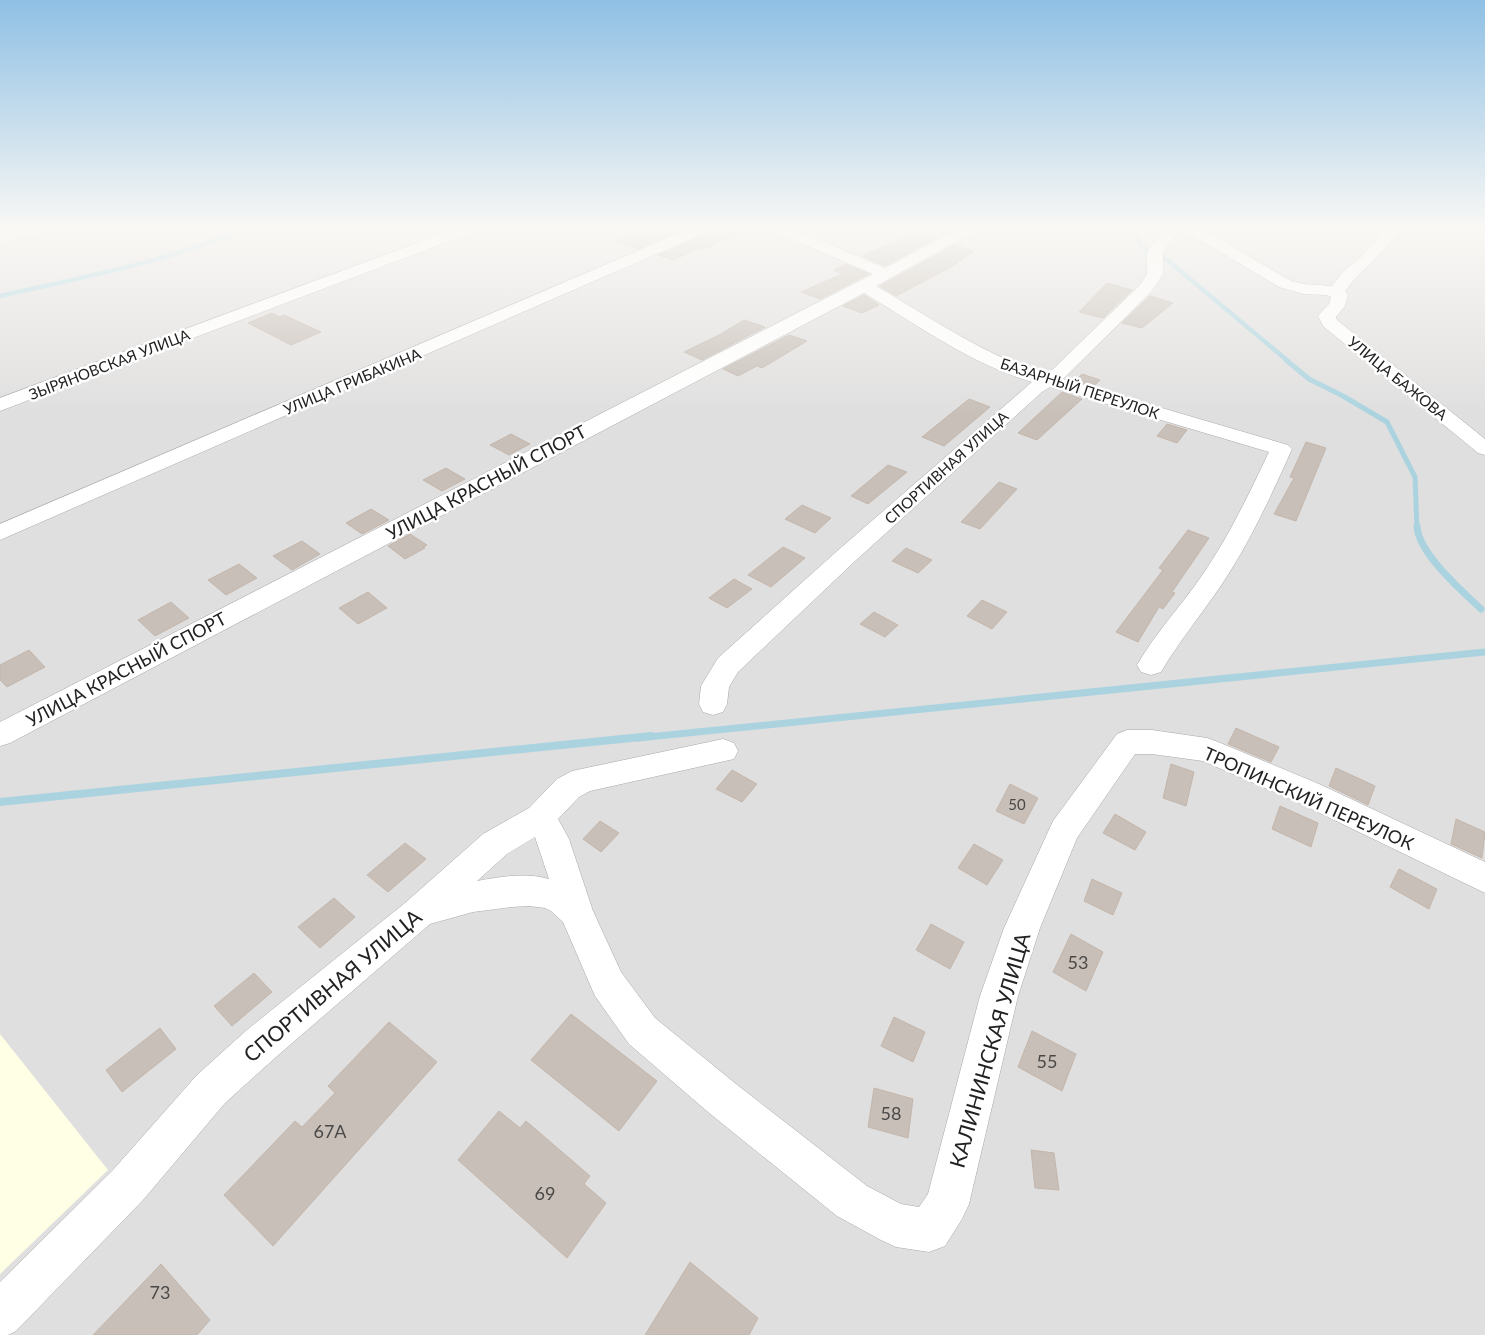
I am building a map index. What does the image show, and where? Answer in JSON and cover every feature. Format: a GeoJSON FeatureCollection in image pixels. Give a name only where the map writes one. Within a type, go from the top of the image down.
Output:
{"type":"FeatureCollection","features":[{"type":"Feature","properties":{"kind":"street","name":"ЗЫРЯНОВСКАЯ УЛИЦА"},"geometry":{"type":"LineString","coordinates":[[0,405],[305,290]]}},
{"type":"Feature","properties":{"kind":"street","name":"УЛИЦА ГРИБАКИНА"},"geometry":{"type":"LineString","coordinates":[[0,533],[560,290]]}},
{"type":"Feature","properties":{"kind":"street","name":"УЛИЦА КРАСНЫЙ СПОРТ"},"geometry":{"type":"LineString","coordinates":[[0,735],[856,290]]}},
{"type":"Feature","properties":{"kind":"street","name":"БАЗАРНЫЙ ПЕРЕУЛОК"},"geometry":{"type":"LineString","coordinates":[[871,290],[973,350],[1022,373],[1281,449],[1248,520],[1212,580],[1159,651],[1151,665]]}},
{"type":"Feature","properties":{"kind":"street","name":"СПОРТИВНАЯ УЛИЦА"},"geometry":{"type":"LineString","coordinates":[[713,704],[716,686],[728,665],[845,557],[1035,388],[1060,373],[1144,290]]}},
{"type":"Feature","properties":{"kind":"street"},"geometry":{"type":"LineString","coordinates":[[1330,290],[1336,292]]}},
{"type":"Feature","properties":{"kind":"street","name":"УЛИЦА БАЖОВА"},"geometry":{"type":"LineString","coordinates":[[1336,292],[1340,295],[1337,306],[1327,316],[1329,322],[1485,449]]}},
{"type":"Feature","properties":{"kind":"street","name":"ТРОПИНСКИЙ ПЕРЕУЛОК"},"geometry":{"type":"LineString","coordinates":[[1127,742],[1152,742],[1207,750],[1308,793],[1485,878]]}},
{"type":"Feature","properties":{"kind":"street","name":"КАЛИНИНСКАЯ УЛИЦА"},"geometry":{"type":"LineString","coordinates":[[576,911],[608,984],[642,1031],[722,1098],[852,1201],[896,1225],[929,1230],[947,1204],[999,996],[1022,928],[1064,831],[1127,742]]}},
{"type":"Feature","properties":{"kind":"street","name":"СПОРТИВНАЯ УЛИЦА"},"geometry":{"type":"LineString","coordinates":[[0,1314],[128,1185],[211,1089],[262,1043],[417,914],[495,844],[540,816],[568,788],[583,780],[723,752]]}},
{"type":"Feature","properties":{"kind":"street"},"geometry":{"type":"LineString","coordinates":[[540,816],[553,839],[576,911]]}},
{"type":"Feature","properties":{"kind":"street"},"geometry":{"type":"LineString","coordinates":[[417,914],[449,902],[534,890],[558,897],[576,911]]}},
{"type":"Feature","properties":{"kind":"shaded area"},"geometry":{"type":"Polygon","coordinates":[[[0,290],[1485,290],[1485,1335],[0,1335],[0,290]]]}},
{"type":"Feature","properties":{"kind":"shaded area"},"geometry":{"type":"Polygon","coordinates":[[[0,1034],[108,1170],[0,1274],[0,1034]]]}},
{"type":"Feature","properties":{"kind":"building"},"geometry":{"type":"Polygon","coordinates":[[[805,290],[837,290],[820,299],[801,292],[805,290]]]}},
{"type":"Feature","properties":{"kind":"building"},"geometry":{"type":"Polygon","coordinates":[[[887,290],[907,290],[896,296],[887,290]]]}},
{"type":"Feature","properties":{"kind":"building"},"geometry":{"type":"Polygon","coordinates":[[[1100,290],[1132,290],[1103,318],[1079,312],[1100,290]]]}},
{"type":"Feature","properties":{"kind":"building"},"geometry":{"type":"Polygon","coordinates":[[[864,295],[879,305],[862,313],[843,306],[864,295]]]}},
{"type":"Feature","properties":{"kind":"building"},"geometry":{"type":"Polygon","coordinates":[[[1150,296],[1173,303],[1142,328],[1122,323],[1150,296]]]}},
{"type":"Feature","properties":{"kind":"building"},"geometry":{"type":"Polygon","coordinates":[[[272,313],[280,317],[284,315],[321,332],[291,345],[248,323],[272,313]]]}},
{"type":"Feature","properties":{"kind":"building"},"geometry":{"type":"Polygon","coordinates":[[[744,320],[765,327],[702,360],[684,352],[721,334],[744,320]]]}},
{"type":"Feature","properties":{"kind":"building"},"geometry":{"type":"Polygon","coordinates":[[[789,335],[807,341],[762,368],[757,366],[738,376],[723,369],[789,335]]]}},
{"type":"Feature","properties":{"kind":"building"},"geometry":{"type":"Polygon","coordinates":[[[1082,374],[1100,380],[1094,386],[1075,381],[1082,374]]]}},
{"type":"Feature","properties":{"kind":"building"},"geometry":{"type":"Polygon","coordinates":[[[1062,392],[1082,399],[1037,440],[1018,433],[1062,392]]]}},
{"type":"Feature","properties":{"kind":"building"},"geometry":{"type":"Polygon","coordinates":[[[969,399],[990,407],[944,446],[922,437],[969,399]]]}},
{"type":"Feature","properties":{"kind":"building"},"geometry":{"type":"Polygon","coordinates":[[[1167,424],[1187,430],[1177,443],[1157,436],[1167,424]]]}},
{"type":"Feature","properties":{"kind":"building"},"geometry":{"type":"Polygon","coordinates":[[[511,434],[530,444],[509,455],[490,445],[511,434]]]}},
{"type":"Feature","properties":{"kind":"building"},"geometry":{"type":"Polygon","coordinates":[[[1306,442],[1326,448],[1296,521],[1274,514],[1294,478],[1290,477],[1306,442]]]}},
{"type":"Feature","properties":{"kind":"building"},"geometry":{"type":"Polygon","coordinates":[[[888,465],[907,472],[868,504],[851,496],[888,465]]]}},
{"type":"Feature","properties":{"kind":"building"},"geometry":{"type":"Polygon","coordinates":[[[446,468],[465,479],[442,491],[423,480],[446,468]]]}},
{"type":"Feature","properties":{"kind":"building"},"geometry":{"type":"Polygon","coordinates":[[[999,482],[1017,489],[980,529],[961,522],[999,482]]]}},
{"type":"Feature","properties":{"kind":"building"},"geometry":{"type":"Polygon","coordinates":[[[802,505],[831,518],[815,533],[785,519],[802,505]]]}},
{"type":"Feature","properties":{"kind":"building"},"geometry":{"type":"Polygon","coordinates":[[[371,509],[389,520],[362,534],[346,523],[371,509]]]}},
{"type":"Feature","properties":{"kind":"building"},"geometry":{"type":"Polygon","coordinates":[[[1188,530],[1209,538],[1172,592],[1175,593],[1163,609],[1159,607],[1138,642],[1116,632],[1163,570],[1159,568],[1188,530]]]}},
{"type":"Feature","properties":{"kind":"building"},"geometry":{"type":"Polygon","coordinates":[[[410,534],[427,545],[405,559],[388,546],[410,534]]]}},
{"type":"Feature","properties":{"kind":"building"},"geometry":{"type":"Polygon","coordinates":[[[302,541],[320,554],[292,570],[273,556],[302,541]]]}},
{"type":"Feature","properties":{"kind":"building"},"geometry":{"type":"Polygon","coordinates":[[[783,547],[805,558],[771,587],[748,575],[783,547]]]}},
{"type":"Feature","properties":{"kind":"building"},"geometry":{"type":"Polygon","coordinates":[[[906,548],[932,560],[918,573],[892,561],[906,548]]]}},
{"type":"Feature","properties":{"kind":"building"},"geometry":{"type":"Polygon","coordinates":[[[239,564],[257,578],[226,595],[208,580],[239,564]]]}},
{"type":"Feature","properties":{"kind":"building"},"geometry":{"type":"Polygon","coordinates":[[[734,579],[752,589],[727,608],[709,598],[734,579]]]}},
{"type":"Feature","properties":{"kind":"building"},"geometry":{"type":"Polygon","coordinates":[[[368,592],[387,608],[358,624],[339,608],[368,592]]]}},
{"type":"Feature","properties":{"kind":"building"},"geometry":{"type":"Polygon","coordinates":[[[982,600],[1007,612],[992,629],[967,616],[982,600]]]}},
{"type":"Feature","properties":{"kind":"building"},"geometry":{"type":"Polygon","coordinates":[[[171,602],[189,618],[155,636],[138,620],[171,602]]]}},
{"type":"Feature","properties":{"kind":"building"},"geometry":{"type":"Polygon","coordinates":[[[874,612],[898,625],[885,637],[860,624],[874,612]]]}},
{"type":"Feature","properties":{"kind":"building"},"geometry":{"type":"Polygon","coordinates":[[[29,650],[45,667],[7,687],[0,680],[0,665],[29,650]]]}},
{"type":"Feature","properties":{"kind":"building"},"geometry":{"type":"Polygon","coordinates":[[[1236,728],[1279,747],[1271,762],[1228,744],[1236,728]]]}},
{"type":"Feature","properties":{"kind":"building"},"geometry":{"type":"Polygon","coordinates":[[[1171,764],[1194,772],[1186,806],[1163,798],[1171,764]]]}},
{"type":"Feature","properties":{"kind":"building"},"geometry":{"type":"Polygon","coordinates":[[[1336,768],[1375,786],[1368,805],[1329,786],[1336,768]]]}},
{"type":"Feature","properties":{"kind":"building"},"geometry":{"type":"Polygon","coordinates":[[[732,770],[757,784],[742,802],[716,789],[732,770]]]}},
{"type":"Feature","properties":{"kind":"building"},"geometry":{"type":"Polygon","coordinates":[[[1010,784],[1038,798],[1024,824],[996,811],[1010,784]]]}},
{"type":"Feature","properties":{"kind":"building"},"geometry":{"type":"Polygon","coordinates":[[[1280,806],[1318,823],[1311,847],[1272,829],[1280,806]]]}},
{"type":"Feature","properties":{"kind":"building"},"geometry":{"type":"Polygon","coordinates":[[[1115,814],[1146,832],[1135,850],[1103,833],[1115,814]]]}},
{"type":"Feature","properties":{"kind":"building"},"geometry":{"type":"Polygon","coordinates":[[[1456,819],[1485,832],[1482,858],[1451,844],[1456,819]]]}},
{"type":"Feature","properties":{"kind":"building"},"geometry":{"type":"Polygon","coordinates":[[[600,821],[619,833],[601,852],[583,839],[600,821]]]}},
{"type":"Feature","properties":{"kind":"building"},"geometry":{"type":"Polygon","coordinates":[[[405,843],[426,859],[388,892],[367,875],[405,843]]]}},
{"type":"Feature","properties":{"kind":"building"},"geometry":{"type":"Polygon","coordinates":[[[974,844],[1003,860],[987,885],[958,868],[974,844]]]}},
{"type":"Feature","properties":{"kind":"building"},"geometry":{"type":"Polygon","coordinates":[[[1399,869],[1437,889],[1429,909],[1390,887],[1399,869]]]}},
{"type":"Feature","properties":{"kind":"building"},"geometry":{"type":"Polygon","coordinates":[[[1092,879],[1122,893],[1113,915],[1084,901],[1092,879]]]}},
{"type":"Feature","properties":{"kind":"building"},"geometry":{"type":"Polygon","coordinates":[[[334,898],[355,917],[320,948],[298,927],[334,898]]]}},
{"type":"Feature","properties":{"kind":"building"},"geometry":{"type":"Polygon","coordinates":[[[931,924],[964,942],[950,969],[916,950],[931,924]]]}},
{"type":"Feature","properties":{"kind":"building"},"geometry":{"type":"Polygon","coordinates":[[[1071,934],[1103,952],[1086,991],[1053,972],[1071,934]]]}},
{"type":"Feature","properties":{"kind":"building"},"geometry":{"type":"Polygon","coordinates":[[[254,973],[272,992],[232,1026],[214,1006],[254,973]]]}},
{"type":"Feature","properties":{"kind":"building"},"geometry":{"type":"Polygon","coordinates":[[[571,1014],[657,1081],[619,1131],[531,1060],[571,1014]]]}},
{"type":"Feature","properties":{"kind":"building"},"geometry":{"type":"Polygon","coordinates":[[[894,1017],[925,1032],[913,1062],[881,1046],[894,1017]]]}},
{"type":"Feature","properties":{"kind":"building"},"geometry":{"type":"Polygon","coordinates":[[[389,1022],[437,1062],[273,1246],[224,1195],[295,1121],[302,1127],[335,1093],[328,1086],[389,1022]]]}},
{"type":"Feature","properties":{"kind":"building"},"geometry":{"type":"Polygon","coordinates":[[[160,1028],[176,1049],[122,1092],[106,1070],[160,1028]]]}},
{"type":"Feature","properties":{"kind":"building"},"geometry":{"type":"Polygon","coordinates":[[[1032,1031],[1076,1054],[1062,1091],[1018,1067],[1032,1031]]]}},
{"type":"Feature","properties":{"kind":"building"},"geometry":{"type":"Polygon","coordinates":[[[874,1088],[913,1099],[908,1138],[868,1127],[874,1088]]]}},
{"type":"Feature","properties":{"kind":"building"},"geometry":{"type":"Polygon","coordinates":[[[499,1111],[520,1128],[526,1121],[590,1176],[584,1184],[606,1203],[567,1258],[458,1160],[499,1111]]]}},
{"type":"Feature","properties":{"kind":"building"},"geometry":{"type":"Polygon","coordinates":[[[1031,1150],[1054,1153],[1059,1190],[1035,1188],[1031,1150]]]}},
{"type":"Feature","properties":{"kind":"building"},"geometry":{"type":"Polygon","coordinates":[[[690,1262],[758,1318],[749,1335],[645,1335],[690,1262]]]}},
{"type":"Feature","properties":{"kind":"building"},"geometry":{"type":"Polygon","coordinates":[[[161,1264],[210,1320],[197,1335],[93,1335],[161,1264]]]}},
{"type":"Feature","properties":{"kind":"waterway"},"geometry":{"type":"LineString","coordinates":[[0,296],[26,290]]}},
{"type":"Feature","properties":{"kind":"waterway"},"geometry":{"type":"LineString","coordinates":[[1203,290],[1288,361]]}},
{"type":"Feature","properties":{"kind":"waterway"},"geometry":{"type":"LineString","coordinates":[[1286,360],[1309,379],[1343,396],[1387,422],[1415,477],[1417,528]]}},
{"type":"Feature","properties":{"kind":"waterway"},"geometry":{"type":"LineString","coordinates":[[1417,526],[1419,537],[1425,548],[1442,571],[1481,609]]}},
{"type":"Feature","properties":{"kind":"waterway"},"geometry":{"type":"LineString","coordinates":[[638,738],[1485,652]]}},
{"type":"Feature","properties":{"kind":"waterway"},"geometry":{"type":"LineString","coordinates":[[0,802],[651,736]]}}]}
